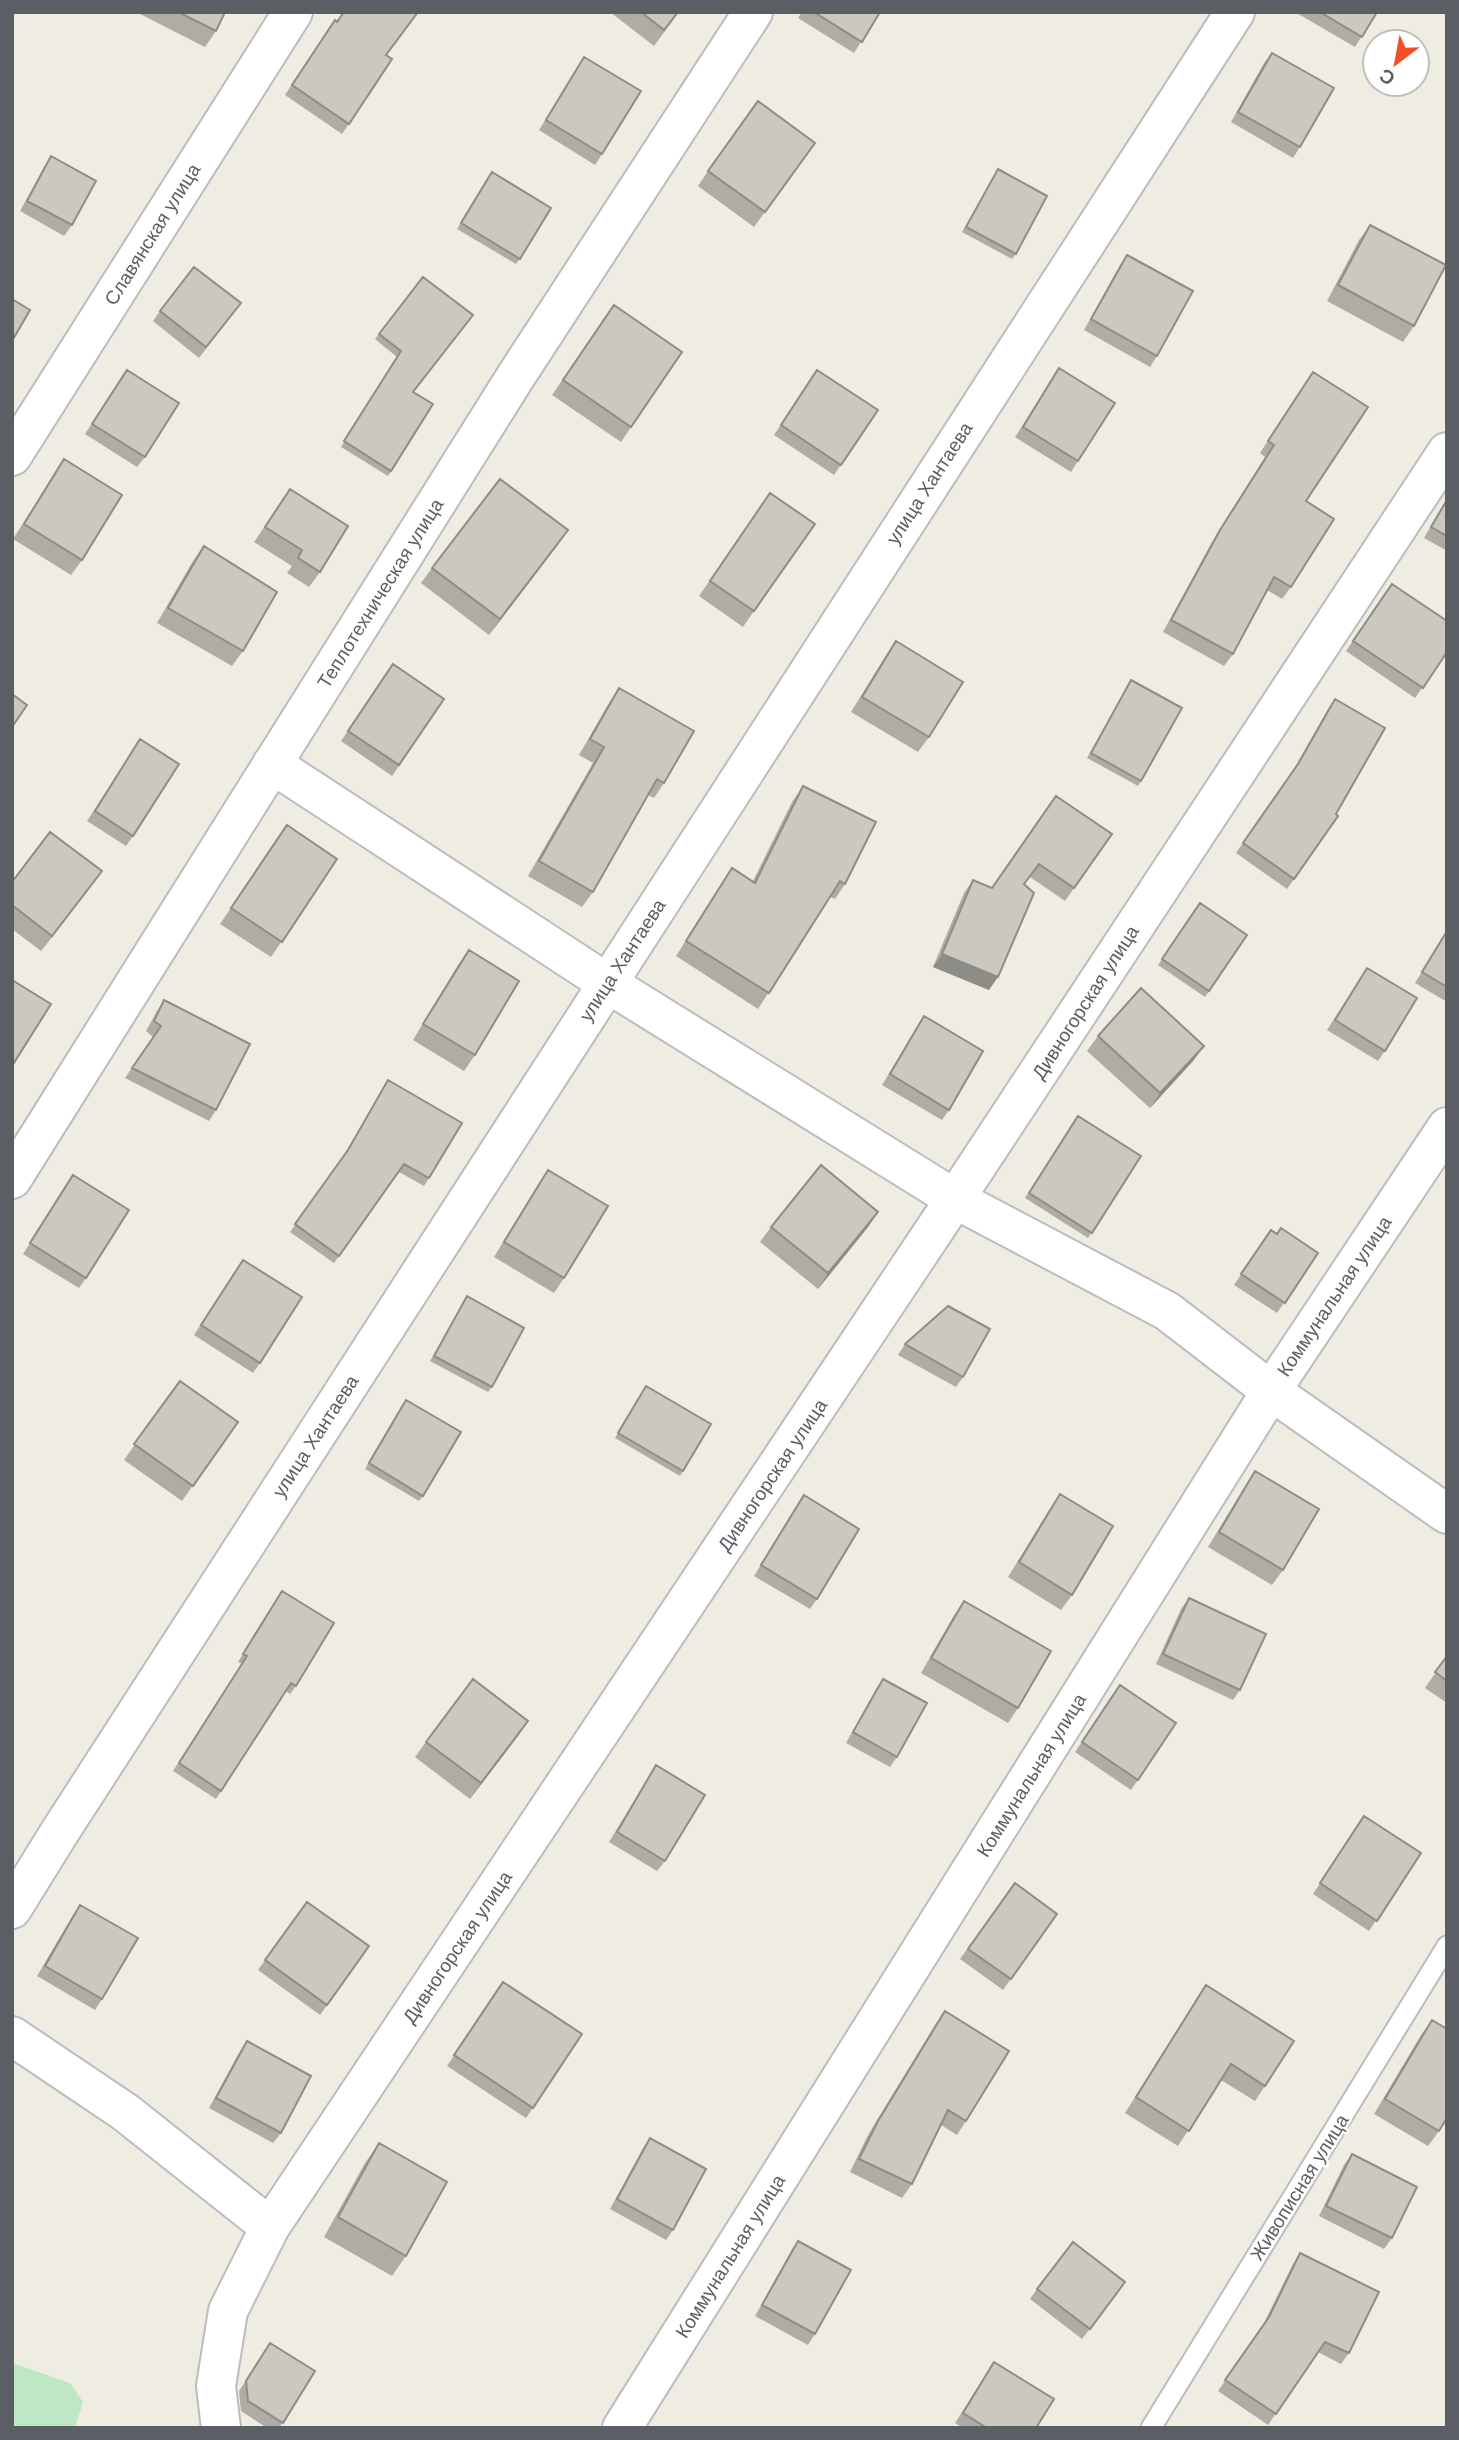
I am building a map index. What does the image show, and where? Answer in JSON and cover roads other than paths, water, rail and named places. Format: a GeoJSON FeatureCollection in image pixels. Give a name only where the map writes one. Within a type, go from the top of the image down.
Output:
{"type":"FeatureCollection","features":[{"type":"Feature","properties":{"kind":"street","name":"Славянская улица"},"geometry":{"type":"LineString","coordinates":[[12,456],[293,12]]}},
{"type":"Feature","properties":{"kind":"street","name":"Теплотехническая улица"},"geometry":{"type":"LineString","coordinates":[[12,1179],[516,376],[753,12]]}},
{"type":"Feature","properties":{"kind":"street","name":"улица Хантаева"},"geometry":{"type":"LineString","coordinates":[[12,1909],[1235,12]]}},
{"type":"Feature","properties":{"kind":"street","name":"Дивногорская улица"},"geometry":{"type":"LineString","coordinates":[[270,2227],[955,1199],[1447,452]]}},
{"type":"Feature","properties":{"kind":"street"},"geometry":{"type":"LineString","coordinates":[[272,764],[607,983],[955,1199],[1167,1311],[1271,1391],[1447,1514]]}},
{"type":"Feature","properties":{"kind":"street","name":"Коммунальная улица"},"geometry":{"type":"LineString","coordinates":[[622,2428],[1271,1391],[1447,1127]]}},
{"type":"Feature","properties":{"kind":"street"},"geometry":{"type":"LineString","coordinates":[[12,2036],[125,2112],[270,2227],[228,2311],[216,2386],[221,2428]]}},
{"type":"Feature","properties":{"kind":"lane","name":"Живописная улица"},"geometry":{"type":"LineString","coordinates":[[1151,2428],[1447,1946]]}}]}
